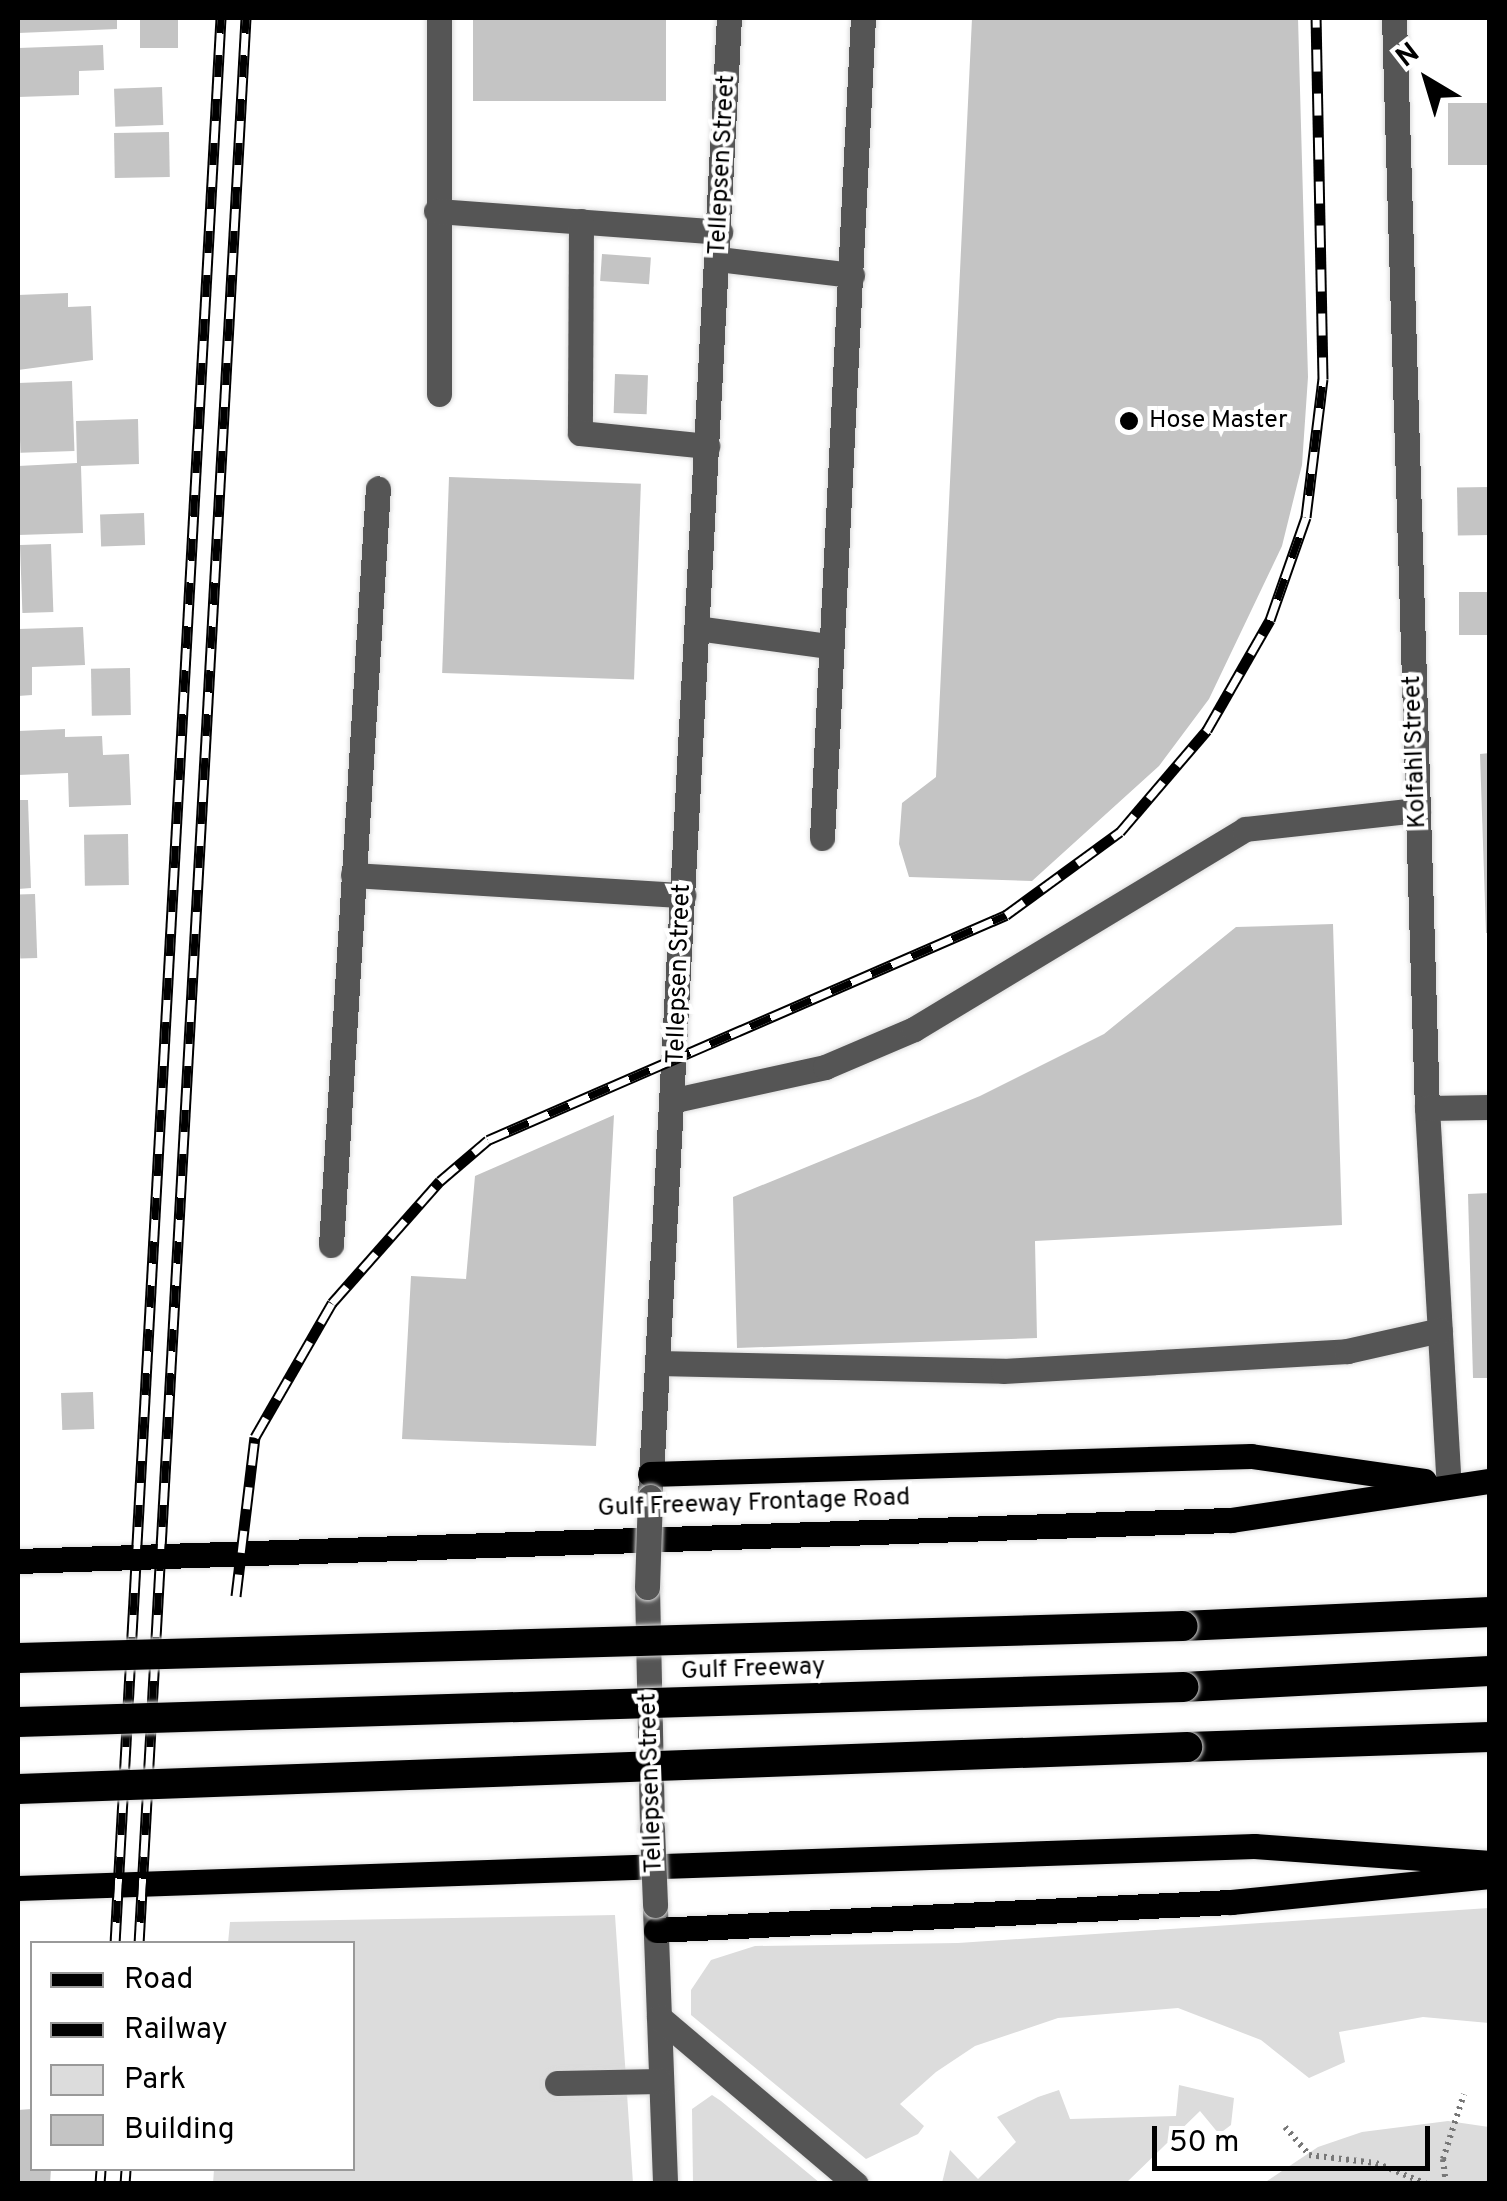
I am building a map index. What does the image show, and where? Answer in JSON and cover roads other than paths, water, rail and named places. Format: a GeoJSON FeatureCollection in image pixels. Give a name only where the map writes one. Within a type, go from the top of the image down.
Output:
{"type":"FeatureCollection","features":[{"type":"Feature","properties":{"kind":"highway"},"geometry":{"type":"LineString","coordinates":[[1351,1622],[1490,1604]]}},
{"type":"Feature","properties":{"kind":"highway","name":"Gulf Freeway"},"geometry":{"type":"LineString","coordinates":[[18,1658],[1351,1622],[1490,1612]]}},
{"type":"Feature","properties":{"kind":"highway","name":"Gulf Freeway"},"geometry":{"type":"LineString","coordinates":[[18,1722],[1183,1687],[1490,1671]]}},
{"type":"Feature","properties":{"kind":"highway"},"geometry":{"type":"LineString","coordinates":[[18,1789],[1490,1737]]}},
{"type":"Feature","properties":{"kind":"main road"},"geometry":{"type":"LineString","coordinates":[[650,1486],[1251,1456],[1449,1485]]}},
{"type":"Feature","properties":{"kind":"main road","name":"Gulf Freeway Frontage Road"},"geometry":{"type":"LineString","coordinates":[[18,1561],[1231,1520],[1490,1481]]}},
{"type":"Feature","properties":{"kind":"main road"},"geometry":{"type":"LineString","coordinates":[[18,1888],[1254,1846],[1490,1864]]}},
{"type":"Feature","properties":{"kind":"main road"},"geometry":{"type":"LineString","coordinates":[[656,1917],[1231,1902],[1490,1876]]}},
{"type":"Feature","properties":{"kind":"street"},"geometry":{"type":"LineString","coordinates":[[439,18],[439,394]]}},
{"type":"Feature","properties":{"kind":"street","name":"Tellepsen Street"},"geometry":{"type":"LineString","coordinates":[[664,2184],[647,1587],[650,1486],[675,1100],[729,18]]}},
{"type":"Feature","properties":{"kind":"street"},"geometry":{"type":"LineString","coordinates":[[822,838],[828,646],[852,275],[863,18]]}},
{"type":"Feature","properties":{"kind":"street","name":"Kolfahl Street"},"geometry":{"type":"LineString","coordinates":[[1394,18],[1427,1108],[1449,1485]]}},
{"type":"Feature","properties":{"kind":"street"},"geometry":{"type":"LineString","coordinates":[[436,211],[720,232]]}},
{"type":"Feature","properties":{"kind":"street"},"geometry":{"type":"LineString","coordinates":[[581,221],[575,424],[580,433],[707,446]]}},
{"type":"Feature","properties":{"kind":"street"},"geometry":{"type":"LineString","coordinates":[[718,259],[852,275]]}},
{"type":"Feature","properties":{"kind":"street"},"geometry":{"type":"LineString","coordinates":[[331,1246],[378,488]]}},
{"type":"Feature","properties":{"kind":"street"},"geometry":{"type":"LineString","coordinates":[[697,628],[828,646]]}},
{"type":"Feature","properties":{"kind":"street"},"geometry":{"type":"LineString","coordinates":[[675,1100],[826,1067],[914,1029],[1244,829],[1418,810]]}},
{"type":"Feature","properties":{"kind":"street"},"geometry":{"type":"LineString","coordinates":[[353,875],[683,895]]}},
{"type":"Feature","properties":{"kind":"street"},"geometry":{"type":"LineString","coordinates":[[1427,1108],[1490,1107]]}},
{"type":"Feature","properties":{"kind":"street"},"geometry":{"type":"LineString","coordinates":[[658,1363],[1003,1371],[1347,1351],[1440,1330]]}},
{"type":"Feature","properties":{"kind":"street"},"geometry":{"type":"LineString","coordinates":[[659,2017],[856,2184]]}},
{"type":"Feature","properties":{"kind":"street"},"geometry":{"type":"LineString","coordinates":[[557,2083],[660,2081]]}},
{"type":"Feature","properties":{"kind":"railway"},"geometry":{"type":"LineString","coordinates":[[115,1941],[221,18]]}},
{"type":"Feature","properties":{"kind":"railway"},"geometry":{"type":"LineString","coordinates":[[139,1941],[246,18]]}},
{"type":"Feature","properties":{"kind":"railway"},"geometry":{"type":"LineString","coordinates":[[236,1596],[255,1437],[332,1303],[440,1181],[488,1140],[1006,915],[1120,832],[1207,730],[1270,620],[1306,517],[1323,379],[1316,18]]}},
{"type":"Feature","properties":{"kind":"railway"},"geometry":{"type":"LineString","coordinates":[[100,2184],[101,2171]]}},
{"type":"Feature","properties":{"kind":"railway"},"geometry":{"type":"LineString","coordinates":[[125,2184],[126,2171]]}},
{"type":"Feature","properties":{"kind":"place","name":"Hose Master"},"geometry":{"type":"Point","coordinates":[1129,421]}}]}
